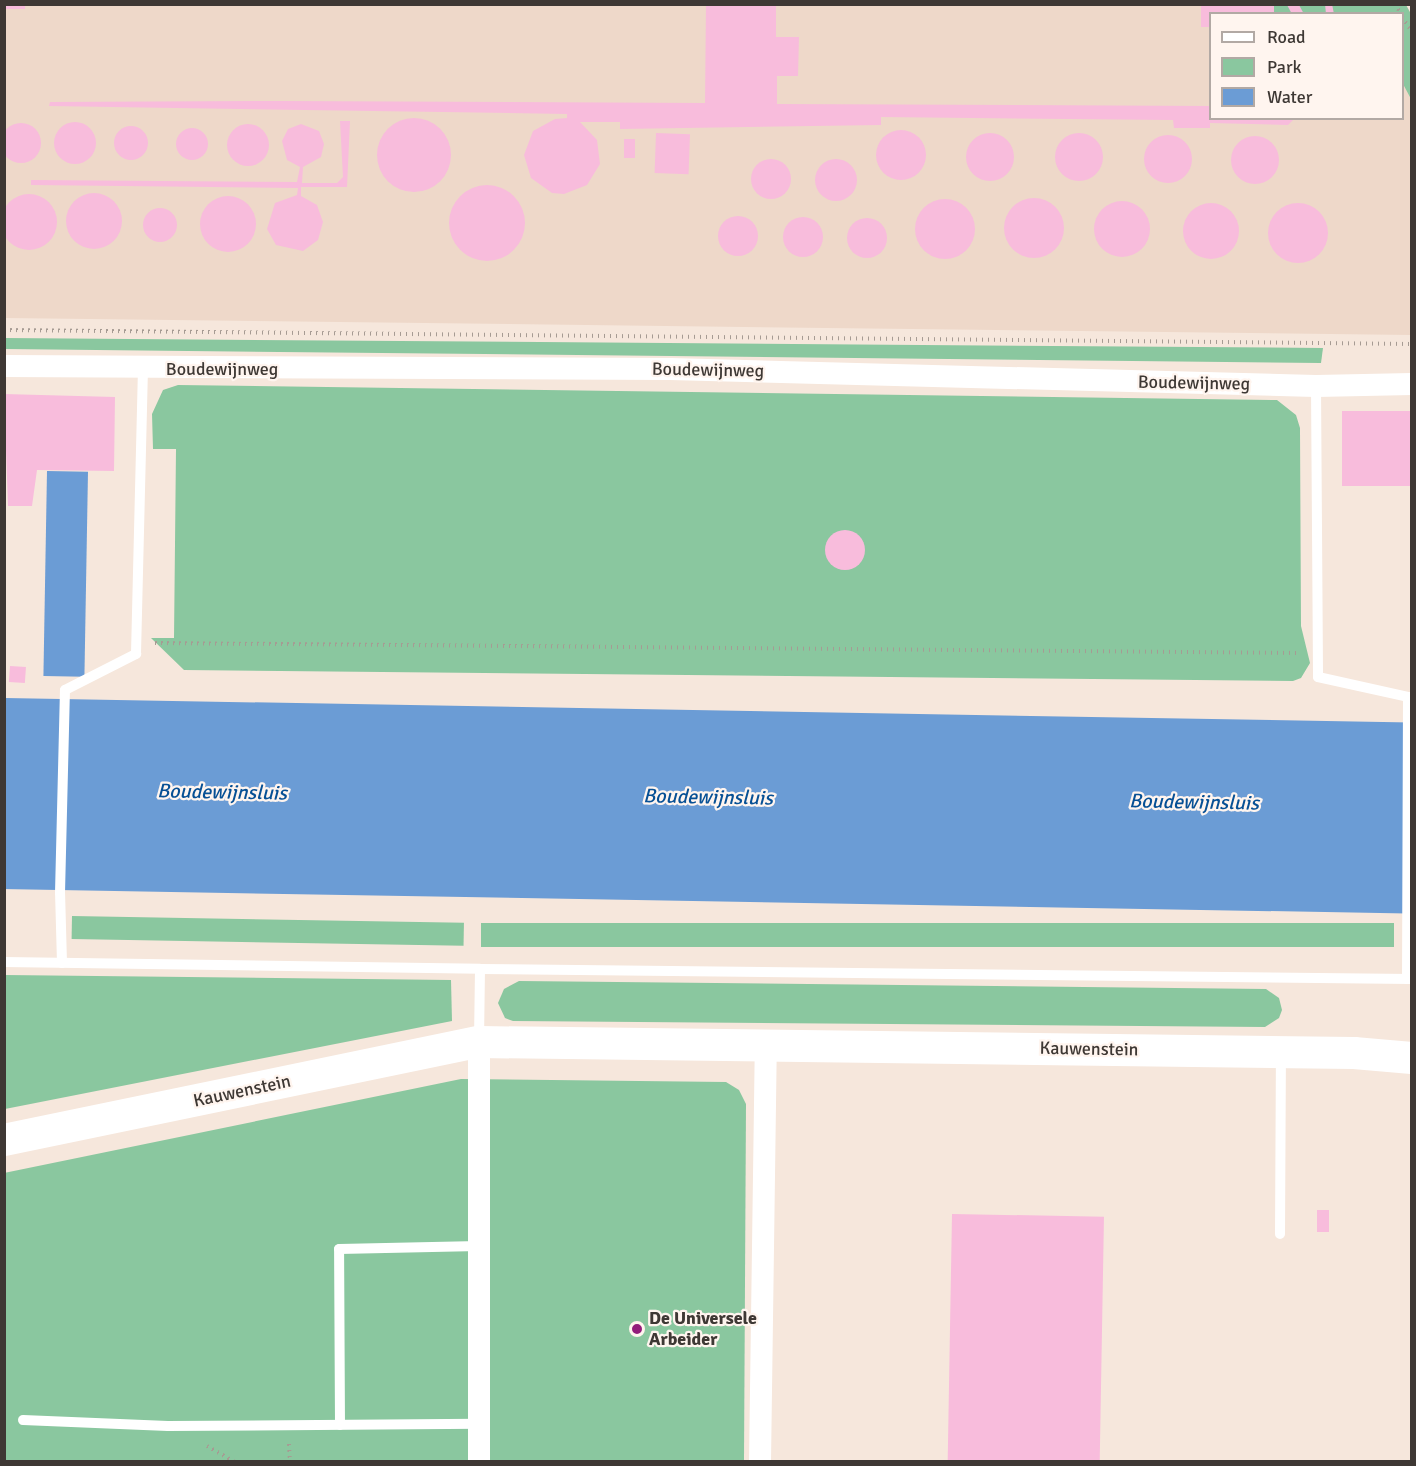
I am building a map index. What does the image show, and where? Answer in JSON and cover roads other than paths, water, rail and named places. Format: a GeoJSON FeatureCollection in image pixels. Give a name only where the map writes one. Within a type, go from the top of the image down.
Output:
{"type":"FeatureCollection","features":[{"type":"Feature","properties":{"kind":"street","name":"Boudewijnweg"},"geometry":{"type":"LineString","coordinates":[[4,366],[143,369],[670,369],[1316,386],[1412,384]]}},
{"type":"Feature","properties":{"kind":"street","name":"Kauwenstein"},"geometry":{"type":"LineString","coordinates":[[4,1140],[479,1042],[1281,1052],[1412,1058]]}},
{"type":"Feature","properties":{"kind":"street"},"geometry":{"type":"LineString","coordinates":[[479,1042],[479,1461]]}},
{"type":"Feature","properties":{"kind":"street"},"geometry":{"type":"LineString","coordinates":[[760,1461],[766,1044]]}},
{"type":"Feature","properties":{"kind":"lane"},"geometry":{"type":"LineString","coordinates":[[62,963],[60,893],[66,690],[136,654],[143,369]]}},
{"type":"Feature","properties":{"kind":"lane"},"geometry":{"type":"LineString","coordinates":[[4,962],[1409,979],[1408,697],[1318,677],[1316,386]]}},
{"type":"Feature","properties":{"kind":"lane"},"geometry":{"type":"LineString","coordinates":[[479,1042],[480,969]]}},
{"type":"Feature","properties":{"kind":"lane"},"geometry":{"type":"LineString","coordinates":[[1280,1234],[1281,1052]]}},
{"type":"Feature","properties":{"kind":"lane"},"geometry":{"type":"LineString","coordinates":[[340,1425],[339,1250],[479,1246]]}},
{"type":"Feature","properties":{"kind":"lane"},"geometry":{"type":"LineString","coordinates":[[23,1420],[168,1426],[479,1424]]}},
{"type":"Feature","properties":{"kind":"water"},"geometry":{"type":"Polygon","coordinates":[[[47,471],[88,472],[84,677],[43,676],[47,471]]]}},
{"type":"Feature","properties":{"kind":"water","name":"Boudewijnsluis"},"geometry":{"type":"Polygon","coordinates":[[[5,698],[1411,723],[1407,914],[4,889],[5,698]]]}},
{"type":"Feature","properties":{"kind":"place","name":"De Universele Arbeider"},"geometry":{"type":"Point","coordinates":[637,1329]}}]}
